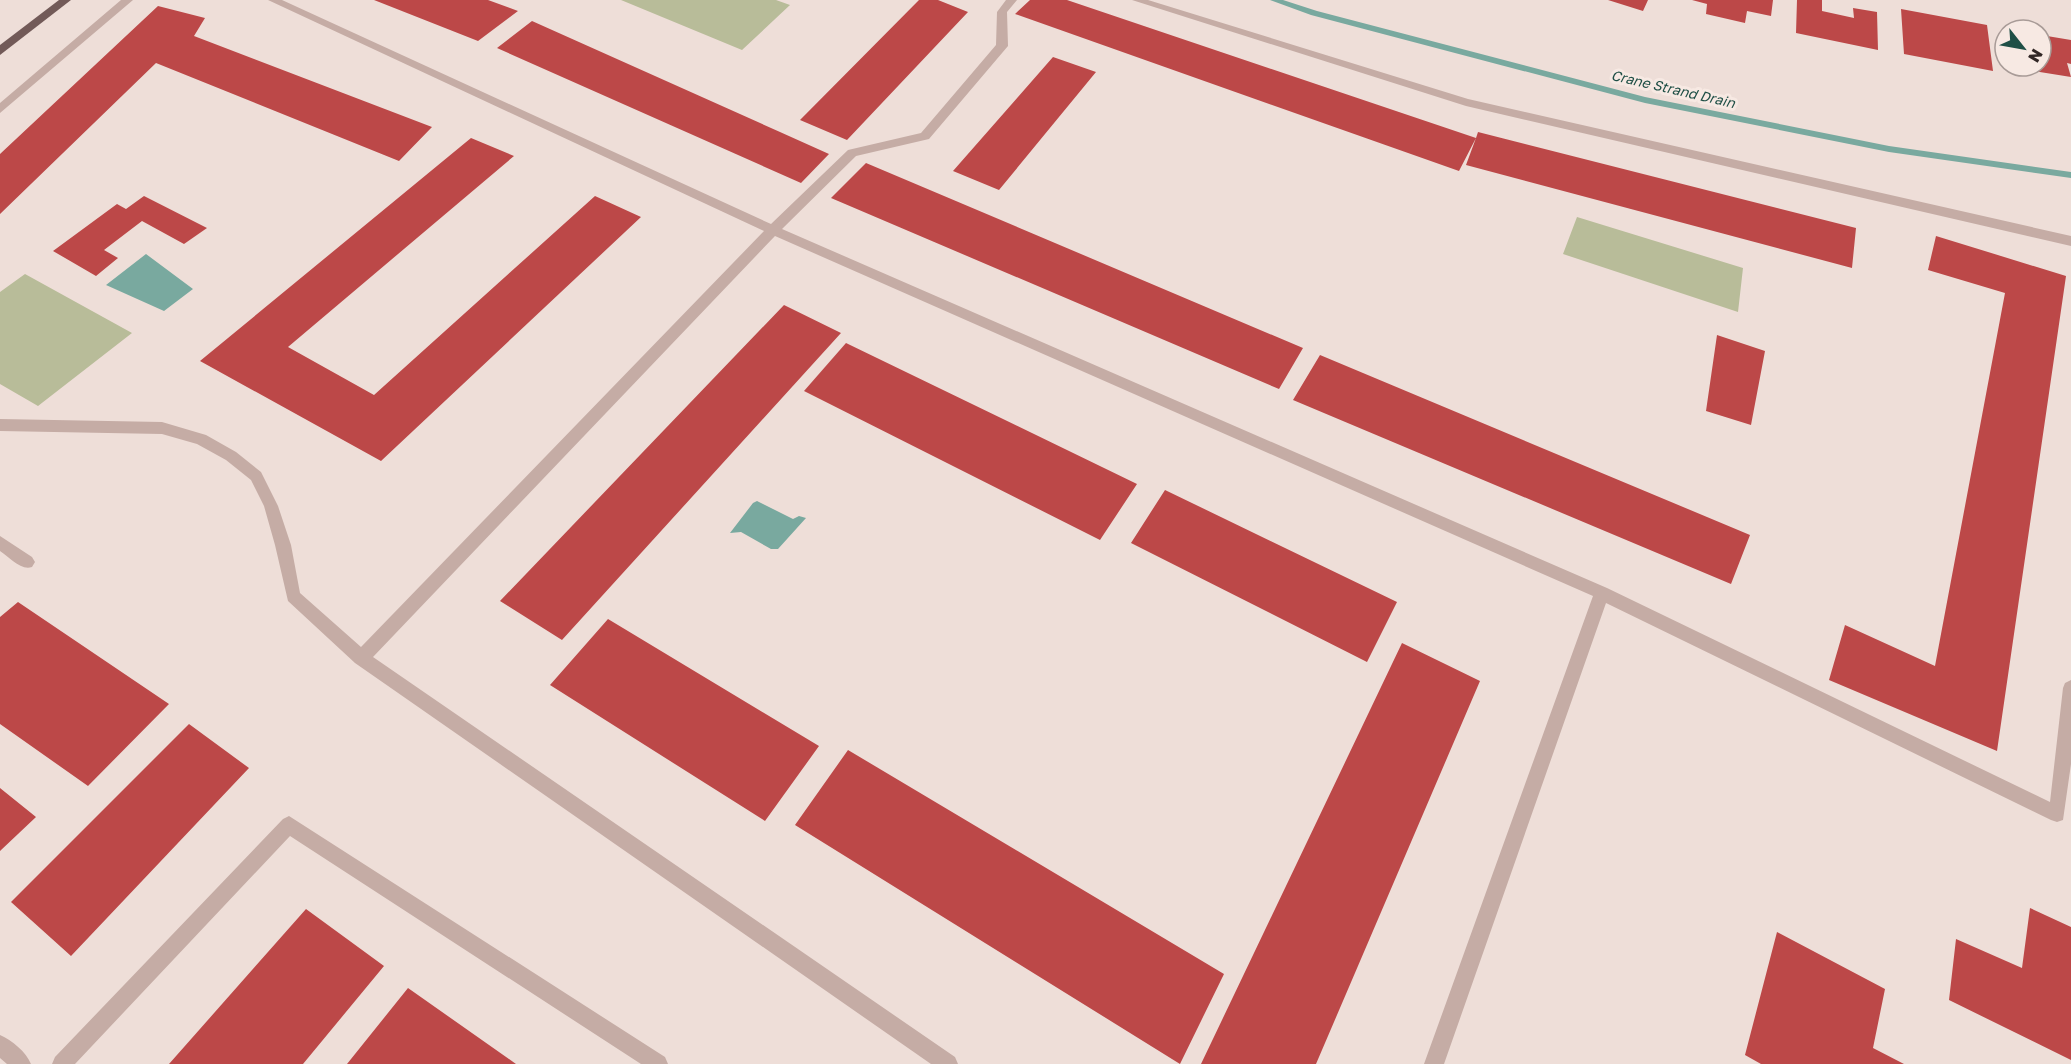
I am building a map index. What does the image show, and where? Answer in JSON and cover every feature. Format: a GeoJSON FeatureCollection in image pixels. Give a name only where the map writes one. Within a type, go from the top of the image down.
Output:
{"type":"FeatureCollection","features":[{"type":"Feature","properties":{"kind":"main road"},"geometry":{"type":"LineString","coordinates":[[0,51],[66,0]]}},
{"type":"Feature","properties":{"kind":"street"},"geometry":{"type":"LineString","coordinates":[[0,109],[128,0]]}},
{"type":"Feature","properties":{"kind":"street"},"geometry":{"type":"LineString","coordinates":[[273,0],[773,230],[1602,593],[2057,814],[2071,688]]}},
{"type":"Feature","properties":{"kind":"street"},"geometry":{"type":"LineString","coordinates":[[361,658],[773,230],[852,153],[925,136],[1002,46],[1002,12],[1012,0]]}},
{"type":"Feature","properties":{"kind":"street"},"geometry":{"type":"LineString","coordinates":[[1137,0],[1466,102],[2071,241]]}},
{"type":"Feature","properties":{"kind":"street"},"geometry":{"type":"LineString","coordinates":[[0,425],[78,429],[162,428],[201,439],[231,456],[256,476],[271,506],[283,545],[293,596],[361,658],[948,1064]]}},
{"type":"Feature","properties":{"kind":"street"},"geometry":{"type":"LineString","coordinates":[[0,543],[27,562]]}},
{"type":"Feature","properties":{"kind":"street"},"geometry":{"type":"LineString","coordinates":[[1434,1064],[1602,593]]}},
{"type":"Feature","properties":{"kind":"street"},"geometry":{"type":"LineString","coordinates":[[62,1064],[289,825],[658,1064]]}},
{"type":"Feature","properties":{"kind":"street"},"geometry":{"type":"LineString","coordinates":[[0,1045],[21,1064]]}},
{"type":"Feature","properties":{"kind":"green space"},"geometry":{"type":"Polygon","coordinates":[[[621,0],[776,0],[790,5],[742,50],[621,0]]]}},
{"type":"Feature","properties":{"kind":"green space"},"geometry":{"type":"Polygon","coordinates":[[[1577,217],[1743,268],[1738,312],[1563,254],[1577,217]]]}},
{"type":"Feature","properties":{"kind":"green space"},"geometry":{"type":"Polygon","coordinates":[[[25,274],[132,333],[38,406],[0,384],[0,292],[25,274]]]}},
{"type":"Feature","properties":{"kind":"water"},"geometry":{"type":"Polygon","coordinates":[[[146,254],[193,289],[164,311],[106,285],[146,254]]]}},
{"type":"Feature","properties":{"kind":"water"},"geometry":{"type":"Polygon","coordinates":[[[757,501],[793,519],[799,516],[806,518],[778,549],[771,549],[741,532],[730,533],[757,501]]]}},
{"type":"Feature","properties":{"kind":"building"},"geometry":{"type":"Polygon","coordinates":[[[374,0],[488,0],[518,11],[478,41],[374,0]]]}},
{"type":"Feature","properties":{"kind":"building"},"geometry":{"type":"Polygon","coordinates":[[[919,0],[938,0],[968,12],[847,140],[800,120],[919,0]]]}},
{"type":"Feature","properties":{"kind":"building"},"geometry":{"type":"Polygon","coordinates":[[[1030,0],[1067,0],[1476,138],[1459,171],[1015,14],[1030,0]]]}},
{"type":"Feature","properties":{"kind":"building"},"geometry":{"type":"Polygon","coordinates":[[[1608,0],[1648,0],[1643,11],[1608,0]]]}},
{"type":"Feature","properties":{"kind":"building"},"geometry":{"type":"Polygon","coordinates":[[[1692,0],[1773,0],[1771,16],[1747,11],[1745,23],[1706,14],[1707,4],[1692,0]]]}},
{"type":"Feature","properties":{"kind":"building"},"geometry":{"type":"Polygon","coordinates":[[[1797,0],[1822,0],[1822,11],[1854,18],[1853,8],[1877,12],[1878,50],[1796,33],[1797,0]]]}},
{"type":"Feature","properties":{"kind":"building"},"geometry":{"type":"Polygon","coordinates":[[[158,6],[205,18],[194,36],[432,127],[399,161],[156,63],[0,214],[0,154],[158,6]]]}},
{"type":"Feature","properties":{"kind":"building"},"geometry":{"type":"Polygon","coordinates":[[[1901,9],[1987,25],[1993,71],[1904,54],[1901,9]]]}},
{"type":"Feature","properties":{"kind":"building"},"geometry":{"type":"Polygon","coordinates":[[[532,21],[829,154],[801,183],[497,48],[532,21]]]}},
{"type":"Feature","properties":{"kind":"building"},"geometry":{"type":"Polygon","coordinates":[[[2053,37],[2071,40],[2071,64],[2067,63],[2071,77],[2053,74],[2053,37]]]}},
{"type":"Feature","properties":{"kind":"building"},"geometry":{"type":"Polygon","coordinates":[[[1053,57],[1096,72],[999,190],[953,171],[1053,57]]]}},
{"type":"Feature","properties":{"kind":"building"},"geometry":{"type":"Polygon","coordinates":[[[1478,132],[1856,228],[1852,268],[1466,165],[1478,132]]]}},
{"type":"Feature","properties":{"kind":"building"},"geometry":{"type":"Polygon","coordinates":[[[471,138],[514,156],[288,347],[374,395],[595,196],[641,217],[381,461],[200,361],[471,138]]]}},
{"type":"Feature","properties":{"kind":"building"},"geometry":{"type":"Polygon","coordinates":[[[866,163],[1303,348],[1279,389],[831,198],[866,163]]]}},
{"type":"Feature","properties":{"kind":"building"},"geometry":{"type":"Polygon","coordinates":[[[144,196],[207,228],[184,244],[142,221],[104,250],[118,258],[96,276],[53,251],[117,204],[126,209],[144,196]]]}},
{"type":"Feature","properties":{"kind":"building"},"geometry":{"type":"Polygon","coordinates":[[[1936,236],[2066,276],[1997,751],[1829,680],[1845,625],[1935,666],[2005,293],[1928,270],[1936,236]]]}},
{"type":"Feature","properties":{"kind":"building"},"geometry":{"type":"Polygon","coordinates":[[[784,305],[841,333],[562,640],[500,601],[784,305]]]}},
{"type":"Feature","properties":{"kind":"building"},"geometry":{"type":"Polygon","coordinates":[[[1717,335],[1765,351],[1751,425],[1706,411],[1717,335]]]}},
{"type":"Feature","properties":{"kind":"building"},"geometry":{"type":"Polygon","coordinates":[[[846,343],[1137,484],[1100,540],[804,391],[846,343]]]}},
{"type":"Feature","properties":{"kind":"building"},"geometry":{"type":"Polygon","coordinates":[[[1320,355],[1750,535],[1731,584],[1293,400],[1320,355]]]}},
{"type":"Feature","properties":{"kind":"building"},"geometry":{"type":"Polygon","coordinates":[[[1165,490],[1397,602],[1367,662],[1131,543],[1165,490]]]}},
{"type":"Feature","properties":{"kind":"building"},"geometry":{"type":"Polygon","coordinates":[[[18,602],[169,704],[88,786],[0,724],[0,617],[18,602]]]}},
{"type":"Feature","properties":{"kind":"building"},"geometry":{"type":"Polygon","coordinates":[[[608,619],[819,746],[765,821],[550,685],[608,619]]]}},
{"type":"Feature","properties":{"kind":"building"},"geometry":{"type":"Polygon","coordinates":[[[1402,643],[1480,681],[1316,1064],[1201,1064],[1402,643]]]}},
{"type":"Feature","properties":{"kind":"building"},"geometry":{"type":"Polygon","coordinates":[[[189,724],[249,768],[71,956],[11,902],[189,724]]]}},
{"type":"Feature","properties":{"kind":"building"},"geometry":{"type":"Polygon","coordinates":[[[848,750],[1224,974],[1180,1064],[795,825],[848,750]]]}},
{"type":"Feature","properties":{"kind":"building"},"geometry":{"type":"Polygon","coordinates":[[[0,788],[36,817],[0,851],[0,788]]]}},
{"type":"Feature","properties":{"kind":"building"},"geometry":{"type":"Polygon","coordinates":[[[2030,908],[2071,927],[2071,1060],[1949,1000],[1956,939],[2022,968],[2030,908]]]}},
{"type":"Feature","properties":{"kind":"building"},"geometry":{"type":"Polygon","coordinates":[[[306,909],[384,966],[303,1064],[169,1064],[306,909]]]}},
{"type":"Feature","properties":{"kind":"building"},"geometry":{"type":"Polygon","coordinates":[[[1777,932],[1885,989],[1873,1048],[1904,1064],[1761,1064],[1745,1055],[1777,932]]]}},
{"type":"Feature","properties":{"kind":"building"},"geometry":{"type":"Polygon","coordinates":[[[408,988],[516,1064],[347,1064],[408,988]]]}},
{"type":"Feature","properties":{"kind":"waterway","name":"Crane Strand Drain"},"geometry":{"type":"LineString","coordinates":[[1274,0],[1314,13],[1645,100],[1889,149],[2071,175]]}}]}
